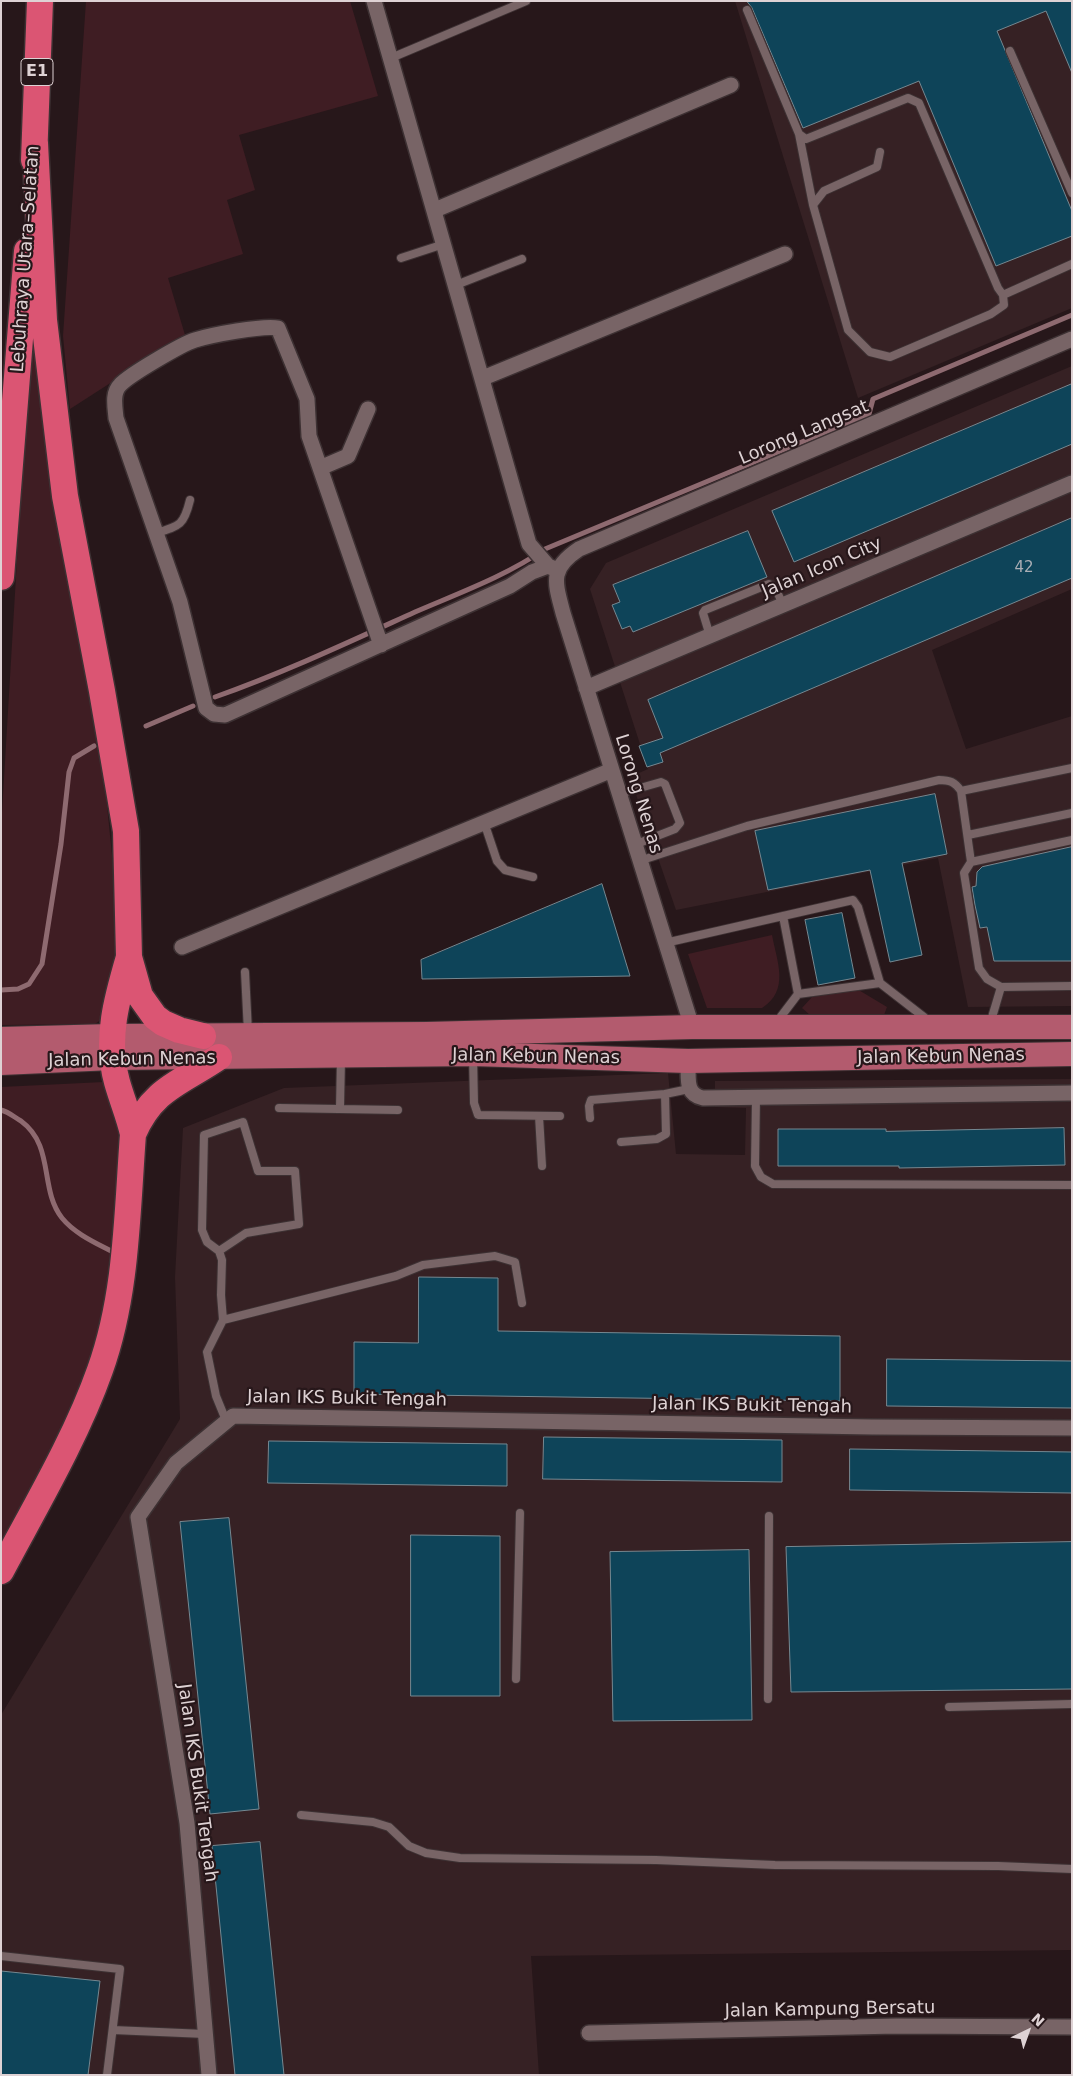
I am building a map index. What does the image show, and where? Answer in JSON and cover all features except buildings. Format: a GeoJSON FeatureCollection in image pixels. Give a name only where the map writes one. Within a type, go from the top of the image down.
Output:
{"type":"FeatureCollection","features":[{"type":"Feature","properties":{"kind":"highway","name":"Lebuhraya Utara–Selatan"},"geometry":{"type":"LineString","coordinates":[[1,577],[35,143],[40,1]]}},
{"type":"Feature","properties":{"kind":"highway"},"geometry":{"type":"LineString","coordinates":[[35,143],[44,320],[65,496],[126,831],[129,957],[140,996],[155,1017],[179,1030],[203,1036]]}},
{"type":"Feature","properties":{"kind":"highway"},"geometry":{"type":"LineString","coordinates":[[1,1571],[75,1428],[100,1370],[109,1340],[123,1268],[133,1134],[130,1118],[117,1081],[112,1047],[114,1013],[129,957]]}},
{"type":"Feature","properties":{"kind":"highway"},"geometry":{"type":"LineString","coordinates":[[133,1134],[140,1118],[160,1094],[219,1058]]}},
{"type":"Feature","properties":{"kind":"main road","name":"Jalan Kebun Nenas"},"geometry":{"type":"LineString","coordinates":[[1,1063],[203,1036],[248,1034],[426,1034],[774,1026],[1072,1027]]}},
{"type":"Feature","properties":{"kind":"main road","name":"Jalan Kebun Nenas"},"geometry":{"type":"LineString","coordinates":[[1,1039],[112,1047],[219,1058],[473,1054],[688,1061],[1072,1054]]}},
{"type":"Feature","properties":{"kind":"street"},"geometry":{"type":"LineString","coordinates":[[374,1],[529,544],[549,564],[510,586],[377,635],[225,715],[214,714],[206,708],[180,602],[116,418],[114,402],[119,386],[133,374],[193,341],[218,334],[278,328],[308,399],[309,436],[377,635]]}},
{"type":"Feature","properties":{"kind":"street"},"geometry":{"type":"LineString","coordinates":[[434,210],[731,86]]}},
{"type":"Feature","properties":{"kind":"street"},"geometry":{"type":"LineString","coordinates":[[483,378],[785,254]]}},
{"type":"Feature","properties":{"kind":"street","name":"Lorong Langsat"},"geometry":{"type":"LineString","coordinates":[[549,564],[566,558],[579,549],[1072,339]]}},
{"type":"Feature","properties":{"kind":"street"},"geometry":{"type":"LineString","coordinates":[[320,468],[348,456],[368,409]]}},
{"type":"Feature","properties":{"kind":"street","name":"Jalan Icon City"},"geometry":{"type":"LineString","coordinates":[[586,688],[1072,483]]}},
{"type":"Feature","properties":{"kind":"street","name":"Lorong Nenas"},"geometry":{"type":"LineString","coordinates":[[549,564],[634,845],[692,1027]]}},
{"type":"Feature","properties":{"kind":"street"},"geometry":{"type":"LineString","coordinates":[[182,947],[612,770]]}},
{"type":"Feature","properties":{"kind":"street"},"geometry":{"type":"LineString","coordinates":[[688,1061],[689,1089],[695,1096],[704,1098],[1072,1093]]}},
{"type":"Feature","properties":{"kind":"street","name":"Jalan IKS Bukit Tengah"},"geometry":{"type":"LineString","coordinates":[[208,2075],[187,1823],[138,1517],[176,1463],[227,1423],[233,1416],[872,1427],[1072,1428]]}},
{"type":"Feature","properties":{"kind":"street","name":"Jalan Kampung Bersatu"},"geometry":{"type":"LineString","coordinates":[[588,2033],[896,2026],[1072,2027]]}},
{"type":"Feature","properties":{"kind":"lane"},"geometry":{"type":"LineString","coordinates":[[391,58],[526,1]]}},
{"type":"Feature","properties":{"kind":"lane"},"geometry":{"type":"LineString","coordinates":[[747,10],[798,134],[813,206],[848,330],[870,352],[890,358],[992,314],[1004,305],[1003,295],[998,288],[919,103],[908,98],[806,139],[798,134]]}},
{"type":"Feature","properties":{"kind":"lane"},"geometry":{"type":"LineString","coordinates":[[1010,51],[1072,193]]}},
{"type":"Feature","properties":{"kind":"lane"},"geometry":{"type":"LineString","coordinates":[[813,206],[824,190],[876,167],[880,152]]}},
{"type":"Feature","properties":{"kind":"lane"},"geometry":{"type":"LineString","coordinates":[[401,258],[444,244]]}},
{"type":"Feature","properties":{"kind":"lane"},"geometry":{"type":"LineString","coordinates":[[456,285],[522,259]]}},
{"type":"Feature","properties":{"kind":"lane"},"geometry":{"type":"LineString","coordinates":[[1003,295],[1072,264]]}},
{"type":"Feature","properties":{"kind":"lane"},"geometry":{"type":"LineString","coordinates":[[156,533],[177,527],[186,517],[190,500]]}},
{"type":"Feature","properties":{"kind":"lane"},"geometry":{"type":"LineString","coordinates":[[710,636],[703,613],[705,610],[770,584],[775,587],[782,605]]}},
{"type":"Feature","properties":{"kind":"lane"},"geometry":{"type":"LineString","coordinates":[[961,792],[1072,768]]}},
{"type":"Feature","properties":{"kind":"lane"},"geometry":{"type":"LineString","coordinates":[[639,861],[747,826],[939,780],[949,780],[957,785],[961,792],[972,862]]}},
{"type":"Feature","properties":{"kind":"lane"},"geometry":{"type":"LineString","coordinates":[[619,794],[661,782],[665,784],[680,823],[675,829],[634,845]]}},
{"type":"Feature","properties":{"kind":"lane"},"geometry":{"type":"LineString","coordinates":[[968,835],[1072,813]]}},
{"type":"Feature","properties":{"kind":"lane"},"geometry":{"type":"LineString","coordinates":[[484,822],[497,861],[505,870],[533,877]]}},
{"type":"Feature","properties":{"kind":"lane"},"geometry":{"type":"LineString","coordinates":[[1072,840],[972,862],[964,873],[979,968],[987,979],[1001,988],[1072,986]]}},
{"type":"Feature","properties":{"kind":"lane"},"geometry":{"type":"LineString","coordinates":[[665,943],[853,900],[858,907],[880,983],[938,1028]]}},
{"type":"Feature","properties":{"kind":"lane"},"geometry":{"type":"LineString","coordinates":[[783,916],[798,994]]}},
{"type":"Feature","properties":{"kind":"lane"},"geometry":{"type":"LineString","coordinates":[[245,972],[248,1034]]}},
{"type":"Feature","properties":{"kind":"lane"},"geometry":{"type":"LineString","coordinates":[[774,1026],[798,994],[880,983]]}},
{"type":"Feature","properties":{"kind":"lane"},"geometry":{"type":"LineString","coordinates":[[989,1028],[1001,988]]}},
{"type":"Feature","properties":{"kind":"lane"},"geometry":{"type":"LineString","coordinates":[[473,1054],[474,1103],[478,1115],[560,1116]]}},
{"type":"Feature","properties":{"kind":"lane"},"geometry":{"type":"LineString","coordinates":[[340,1108],[341,1056]]}},
{"type":"Feature","properties":{"kind":"lane"},"geometry":{"type":"LineString","coordinates":[[590,1118],[588,1106],[591,1100],[665,1094],[689,1089]]}},
{"type":"Feature","properties":{"kind":"lane"},"geometry":{"type":"LineString","coordinates":[[621,1142],[658,1139],[666,1134],[665,1094]]}},
{"type":"Feature","properties":{"kind":"lane"},"geometry":{"type":"LineString","coordinates":[[756,1097],[755,1166],[761,1177],[773,1184],[1072,1185]]}},
{"type":"Feature","properties":{"kind":"lane"},"geometry":{"type":"LineString","coordinates":[[279,1108],[398,1110]]}},
{"type":"Feature","properties":{"kind":"lane"},"geometry":{"type":"LineString","coordinates":[[539,1116],[542,1166]]}},
{"type":"Feature","properties":{"kind":"lane"},"geometry":{"type":"LineString","coordinates":[[219,1251],[246,1233],[298,1224],[295,1171],[258,1171],[243,1122],[204,1136],[202,1230],[207,1242],[219,1251],[222,1260],[221,1294],[223,1320],[208,1352],[216,1396],[227,1423]]}},
{"type":"Feature","properties":{"kind":"lane"},"geometry":{"type":"LineString","coordinates":[[223,1320],[396,1276],[422,1265],[494,1256],[515,1262],[522,1303]]}},
{"type":"Feature","properties":{"kind":"lane"},"geometry":{"type":"LineString","coordinates":[[516,1679],[520,1513]]}},
{"type":"Feature","properties":{"kind":"lane"},"geometry":{"type":"LineString","coordinates":[[768,1699],[769,1516]]}},
{"type":"Feature","properties":{"kind":"lane"},"geometry":{"type":"LineString","coordinates":[[949,1707],[1072,1704]]}},
{"type":"Feature","properties":{"kind":"lane"},"geometry":{"type":"LineString","coordinates":[[301,1815],[373,1822],[390,1828],[410,1846],[426,1853],[460,1858],[637,1860],[775,1865],[998,1866],[1072,1869]]}},
{"type":"Feature","properties":{"kind":"lane"},"geometry":{"type":"LineString","coordinates":[[1,1956],[120,1969],[107,2075]]}},
{"type":"Feature","properties":{"kind":"lane"},"geometry":{"type":"LineString","coordinates":[[113,2030],[205,2034]]}},
{"type":"Feature","properties":{"kind":"shaded area"},"geometry":{"type":"Polygon","coordinates":[[[86,1],[350,1],[378,96],[239,135],[255,190],[227,200],[243,254],[168,278],[185,335],[70,409],[63,336],[86,1]]]}},
{"type":"Feature","properties":{"kind":"shaded area"},"geometry":{"type":"Polygon","coordinates":[[[735,1],[1072,1],[1072,308],[858,398],[735,1]]]}},
{"type":"Feature","properties":{"kind":"shaded area"},"geometry":{"type":"Polygon","coordinates":[[[34,273],[51,472],[105,786],[118,914],[118,969],[105,1017],[95,1024],[1,1025],[1,829],[34,273]]]}},
{"type":"Feature","properties":{"kind":"shaded area"},"geometry":{"type":"Polygon","coordinates":[[[1072,366],[1072,589],[932,650],[966,749],[1072,716],[1072,1006],[968,1007],[938,858],[676,910],[630,777],[648,769],[590,589],[606,563],[1072,366]]]}},
{"type":"Feature","properties":{"kind":"shaded area"},"geometry":{"type":"Polygon","coordinates":[[[772,935],[778,965],[779,984],[771,1001],[762,1008],[707,1008],[688,954],[772,935]]]}},
{"type":"Feature","properties":{"kind":"shaded area"},"geometry":{"type":"Polygon","coordinates":[[[857,989],[887,1007],[884,1015],[810,1015],[802,1008],[812,997],[857,989]]]}},
{"type":"Feature","properties":{"kind":"shaded area"},"geometry":{"type":"Polygon","coordinates":[[[668,1073],[676,1154],[745,1155],[746,1108],[715,1107],[715,1081],[1072,1079],[1072,1950],[531,1956],[539,2075],[1,2075],[1,1715],[180,1419],[175,1277],[183,1128],[284,1088],[668,1073]]]}},
{"type":"Feature","properties":{"kind":"shaded area"},"geometry":{"type":"Polygon","coordinates":[[[104,1082],[121,1143],[109,1310],[89,1381],[1,1556],[1,1087],[104,1082]]]}},
{"type":"Feature","properties":{"kind":"waterway"},"geometry":{"type":"LineString","coordinates":[[215,697],[341,646],[482,584],[514,568],[545,549],[869,414],[873,399],[1072,315]]}},
{"type":"Feature","properties":{"kind":"waterway"},"geometry":{"type":"LineString","coordinates":[[146,726],[193,706]]}},
{"type":"Feature","properties":{"kind":"waterway"},"geometry":{"type":"LineString","coordinates":[[1,990],[18,989],[29,984],[42,964],[61,844],[69,772],[74,758],[94,746]]}},
{"type":"Feature","properties":{"kind":"waterway"},"geometry":{"type":"LineString","coordinates":[[1,1110],[21,1121],[32,1131],[39,1143],[51,1194],[55,1207],[62,1218],[79,1233],[113,1252]]}}]}
